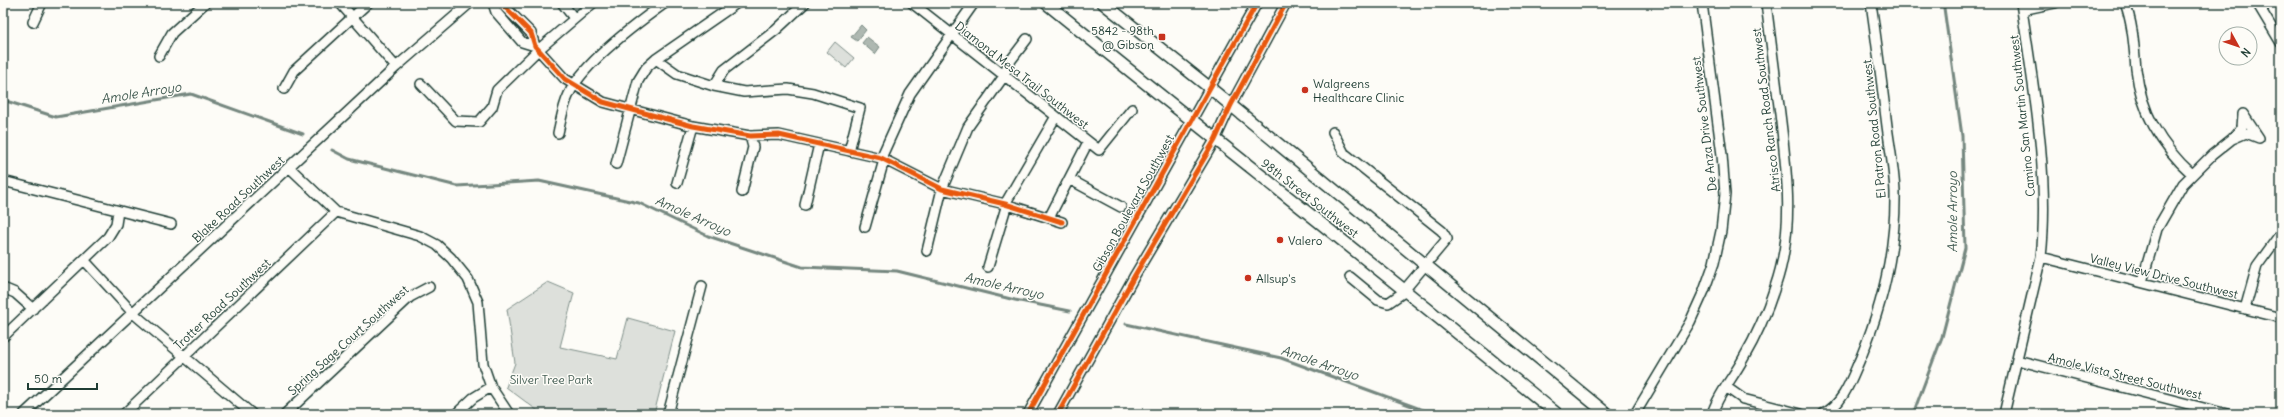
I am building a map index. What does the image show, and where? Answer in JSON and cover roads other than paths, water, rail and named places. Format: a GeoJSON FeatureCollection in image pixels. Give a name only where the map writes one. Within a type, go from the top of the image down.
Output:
{"type":"FeatureCollection","features":[{"type":"Feature","properties":{"kind":"main road","name":"98th Street Southwest"},"geometry":{"type":"LineString","coordinates":[[1046,3],[1191,121],[1406,289],[1557,414]]}},
{"type":"Feature","properties":{"kind":"main road","name":"98th Street Southwest"},"geometry":{"type":"LineString","coordinates":[[1103,3],[1231,105],[1607,414]]}},
{"type":"Feature","properties":{"kind":"street"},"geometry":{"type":"LineString","coordinates":[[33,22],[42,3]]}},
{"type":"Feature","properties":{"kind":"street"},"geometry":{"type":"LineString","coordinates":[[159,56],[172,33],[205,3]]}},
{"type":"Feature","properties":{"kind":"street"},"geometry":{"type":"LineString","coordinates":[[340,3],[396,68]]}},
{"type":"Feature","properties":{"kind":"street"},"geometry":{"type":"LineString","coordinates":[[284,89],[294,71],[368,3]]}},
{"type":"Feature","properties":{"kind":"street","name":"Blake Road Southwest"},"geometry":{"type":"LineString","coordinates":[[24,414],[396,68],[470,3]]}},
{"type":"Feature","properties":{"kind":"street"},"geometry":{"type":"LineString","coordinates":[[493,3],[496,12],[522,42],[536,48],[560,74],[574,86],[603,102],[692,126],[750,136],[779,135],[883,159],[942,189],[1006,204],[1062,222]]}},
{"type":"Feature","properties":{"kind":"street"},"geometry":{"type":"LineString","coordinates":[[501,3],[531,33],[536,48]]}},
{"type":"Feature","properties":{"kind":"street"},"geometry":{"type":"LineString","coordinates":[[562,3],[574,18]]}},
{"type":"Feature","properties":{"kind":"street"},"geometry":{"type":"LineString","coordinates":[[421,84],[456,121],[479,122],[492,107],[497,90],[536,48],[593,3]]}},
{"type":"Feature","properties":{"kind":"street"},"geometry":{"type":"LineString","coordinates":[[558,133],[568,95],[580,76],[629,28],[665,3]]}},
{"type":"Feature","properties":{"kind":"street"},"geometry":{"type":"LineString","coordinates":[[616,164],[638,81],[646,68],[656,59],[736,3]]}},
{"type":"Feature","properties":{"kind":"street"},"geometry":{"type":"LineString","coordinates":[[714,86],[724,70],[776,30],[805,3]]}},
{"type":"Feature","properties":{"kind":"street","name":"Diamond Mesa Trail Southwest"},"geometry":{"type":"LineString","coordinates":[[912,3],[1055,118],[1099,150],[1132,109]]}},
{"type":"Feature","properties":{"kind":"street"},"geometry":{"type":"LineString","coordinates":[[866,227],[883,159],[910,94],[953,35],[974,3]]}},
{"type":"Feature","properties":{"kind":"street","name":"Gibson Boulevard Southwest"},"geometry":{"type":"LineString","coordinates":[[1028,414],[1257,3]]}},
{"type":"Feature","properties":{"kind":"street"},"geometry":{"type":"LineString","coordinates":[[1058,414],[1133,277],[1215,140],[1231,105],[1286,3]]}},
{"type":"Feature","properties":{"kind":"street","name":"De Anza Drive Southwest"},"geometry":{"type":"LineString","coordinates":[[1635,414],[1690,322],[1704,292],[1714,263],[1721,231],[1725,194],[1722,155],[1702,3]]}},
{"type":"Feature","properties":{"kind":"street","name":"Atrisco Ranch Road Southwest"},"geometry":{"type":"LineString","coordinates":[[1712,414],[1716,402],[1744,359],[1763,320],[1776,286],[1786,242],[1788,178],[1766,3]]}},
{"type":"Feature","properties":{"kind":"street","name":"El Patron Road Southwest"},"geometry":{"type":"LineString","coordinates":[[1823,414],[1832,409],[1852,379],[1874,324],[1884,289],[1893,227],[1895,192],[1871,3]]}},
{"type":"Feature","properties":{"kind":"street"},"geometry":{"type":"LineString","coordinates":[[2022,7],[2055,3]]}},
{"type":"Feature","properties":{"kind":"street"},"geometry":{"type":"LineString","coordinates":[[2125,3],[2131,28],[2139,90],[2145,110],[2164,145],[2192,174]]}},
{"type":"Feature","properties":{"kind":"street"},"geometry":{"type":"LineString","coordinates":[[2257,3],[2281,42]]}},
{"type":"Feature","properties":{"kind":"street","name":"Camino San Martin Southwest"},"geometry":{"type":"LineString","coordinates":[[2004,414],[2041,257],[2044,210],[2042,170],[2022,7]]}},
{"type":"Feature","properties":{"kind":"street"},"geometry":{"type":"LineString","coordinates":[[511,29],[519,20]]}},
{"type":"Feature","properties":{"kind":"street"},"geometry":{"type":"LineString","coordinates":[[927,250],[942,189],[968,127],[1004,76],[1008,64],[1027,39]]}},
{"type":"Feature","properties":{"kind":"street"},"geometry":{"type":"LineString","coordinates":[[656,59],[677,74],[714,86],[744,92],[788,89],[813,93],[860,108],[849,151]]}},
{"type":"Feature","properties":{"kind":"street"},"geometry":{"type":"LineString","coordinates":[[988,267],[1006,204],[1055,118]]}},
{"type":"Feature","properties":{"kind":"street"},"geometry":{"type":"LineString","coordinates":[[677,183],[692,126]]}},
{"type":"Feature","properties":{"kind":"street"},"geometry":{"type":"LineString","coordinates":[[1334,132],[1344,153],[1442,231],[1447,239],[1406,289],[1393,301],[1383,302],[1350,278]]}},
{"type":"Feature","properties":{"kind":"street"},"geometry":{"type":"LineString","coordinates":[[742,192],[753,147],[750,136]]}},
{"type":"Feature","properties":{"kind":"street"},"geometry":{"type":"LineString","coordinates":[[2142,282],[2157,229],[2183,184],[2192,174],[2232,139]]}},
{"type":"Feature","properties":{"kind":"street"},"geometry":{"type":"LineString","coordinates":[[1049,218],[1088,142]]}},
{"type":"Feature","properties":{"kind":"street"},"geometry":{"type":"LineString","coordinates":[[806,205],[820,144]]}},
{"type":"Feature","properties":{"kind":"street"},"geometry":{"type":"LineString","coordinates":[[290,168],[336,212],[420,236],[437,245],[452,258],[468,279],[478,302],[483,364],[491,387],[502,406],[509,414]]}},
{"type":"Feature","properties":{"kind":"street"},"geometry":{"type":"LineString","coordinates":[[1069,179],[1121,207]]}},
{"type":"Feature","properties":{"kind":"street"},"geometry":{"type":"LineString","coordinates":[[3,181],[171,224]]}},
{"type":"Feature","properties":{"kind":"street"},"geometry":{"type":"LineString","coordinates":[[3,336],[85,261],[108,237],[116,224],[118,210]]}},
{"type":"Feature","properties":{"kind":"street","name":"Trotter Road Southwest"},"geometry":{"type":"LineString","coordinates":[[124,414],[336,212]]}},
{"type":"Feature","properties":{"kind":"street"},"geometry":{"type":"LineString","coordinates":[[2245,309],[2257,266],[2281,233]]}},
{"type":"Feature","properties":{"kind":"street","name":"Valley View Drive Southwest"},"geometry":{"type":"LineString","coordinates":[[2041,257],[2281,318]]}},
{"type":"Feature","properties":{"kind":"street"},"geometry":{"type":"LineString","coordinates":[[85,261],[133,313],[252,414]]}},
{"type":"Feature","properties":{"kind":"street"},"geometry":{"type":"LineString","coordinates":[[668,414],[702,286]]}},
{"type":"Feature","properties":{"kind":"street","name":"Spring Sage Court Southwest"},"geometry":{"type":"LineString","coordinates":[[285,414],[410,297],[429,287]]}},
{"type":"Feature","properties":{"kind":"street"},"geometry":{"type":"LineString","coordinates":[[3,288],[15,293],[33,308]]}},
{"type":"Feature","properties":{"kind":"street","name":"Amole Vista Street Southwest"},"geometry":{"type":"LineString","coordinates":[[2017,360],[2228,414]]}},
{"type":"Feature","properties":{"kind":"street"},"geometry":{"type":"LineString","coordinates":[[456,414],[473,398],[491,387]]}},
{"type":"Feature","properties":{"kind":"street"},"geometry":{"type":"LineString","coordinates":[[1726,387],[1743,399],[1801,414]]}},
{"type":"Feature","properties":{"kind":"waterway","name":"Amole Arroyo"},"geometry":{"type":"LineString","coordinates":[[1913,414],[1942,337],[1965,248],[1962,136],[1944,8],[1945,3]]}},
{"type":"Feature","properties":{"kind":"waterway","name":"Amole Arroyo"},"geometry":{"type":"LineString","coordinates":[[3,100],[56,117],[191,94],[303,134]]}},
{"type":"Feature","properties":{"kind":"waterway","name":"Amole Arroyo"},"geometry":{"type":"LineString","coordinates":[[332,150],[349,159],[457,186],[539,181],[639,203],[708,236],[802,267],[897,271],[1015,300],[1070,311]]}},
{"type":"Feature","properties":{"kind":"waterway","name":"Amole Arroyo"},"geometry":{"type":"LineString","coordinates":[[1126,324],[1281,358],[1434,414]]}},
{"type":"Feature","properties":{"kind":"place","name":"5842 - 98th @ Gibson"},"geometry":{"type":"Point","coordinates":[1162,37]}},
{"type":"Feature","properties":{"kind":"place","name":"Walgreens Healthcare Clinic"},"geometry":{"type":"Point","coordinates":[1305,90]}},
{"type":"Feature","properties":{"kind":"place","name":"Valero"},"geometry":{"type":"Point","coordinates":[1280,240]}},
{"type":"Feature","properties":{"kind":"place","name":"Allsup's"},"geometry":{"type":"Point","coordinates":[1248,278]}},
{"type":"Feature","properties":{"kind":"park label","name":"Silver Tree Park"},"geometry":{"type":"Point","coordinates":[551,379]}}]}
